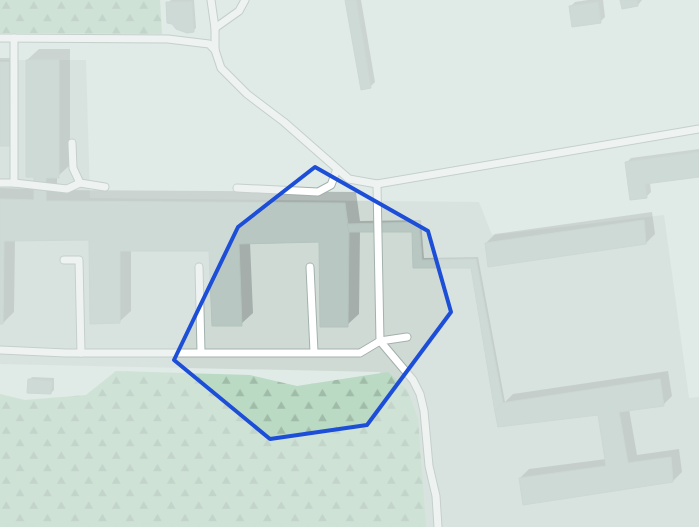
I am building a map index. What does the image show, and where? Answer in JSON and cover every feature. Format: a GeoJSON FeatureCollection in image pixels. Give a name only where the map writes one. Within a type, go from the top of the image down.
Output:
{"type":"FeatureCollection","features":[{"type":"Feature","properties":{"kind":"lane"},"geometry":{"type":"LineString","coordinates":[[211,0],[215,28],[215,50],[221,68],[247,94],[284,122],[349,179],[377,184],[699,129]]}},
{"type":"Feature","properties":{"kind":"lane"},"geometry":{"type":"LineString","coordinates":[[215,28],[240,11],[245,0]]}},
{"type":"Feature","properties":{"kind":"lane"},"geometry":{"type":"LineString","coordinates":[[0,38],[168,39],[209,44],[215,50]]}},
{"type":"Feature","properties":{"kind":"lane"},"geometry":{"type":"LineString","coordinates":[[14,38],[14,183]]}},
{"type":"Feature","properties":{"kind":"lane"},"geometry":{"type":"LineString","coordinates":[[72,144],[73,168],[80,183]]}},
{"type":"Feature","properties":{"kind":"lane"},"geometry":{"type":"LineString","coordinates":[[237,188],[318,192],[330,185],[338,169]]}},
{"type":"Feature","properties":{"kind":"lane"},"geometry":{"type":"LineString","coordinates":[[0,183],[67,190],[80,183],[105,187]]}},
{"type":"Feature","properties":{"kind":"lane"},"geometry":{"type":"LineString","coordinates":[[377,184],[380,340],[413,380],[420,394],[424,411],[429,466],[436,496],[438,527]]}},
{"type":"Feature","properties":{"kind":"lane"},"geometry":{"type":"LineString","coordinates":[[64,260],[79,260],[81,353]]}},
{"type":"Feature","properties":{"kind":"lane"},"geometry":{"type":"LineString","coordinates":[[199,267],[201,352]]}},
{"type":"Feature","properties":{"kind":"lane"},"geometry":{"type":"LineString","coordinates":[[310,267],[314,352]]}},
{"type":"Feature","properties":{"kind":"lane"},"geometry":{"type":"LineString","coordinates":[[0,350],[81,353],[360,353],[380,340],[407,337]]}},
{"type":"Feature","properties":{"kind":"highlighted area"},"geometry":{"type":"Polygon","coordinates":[[[315,167],[428,231],[451,312],[367,425],[270,439],[174,360],[238,227],[315,167]]]}},
{"type":"Feature","properties":{"kind":"shaded area"},"geometry":{"type":"Polygon","coordinates":[[[0,60],[86,60],[90,198],[479,202],[492,235],[664,215],[689,398],[699,397],[699,527],[415,527],[380,372],[0,364],[0,60]]]}},
{"type":"Feature","properties":{"kind":"green space"},"geometry":{"type":"Polygon","coordinates":[[[0,0],[160,0],[162,34],[0,33],[0,0]]]}},
{"type":"Feature","properties":{"kind":"green space"},"geometry":{"type":"Polygon","coordinates":[[[116,371],[250,375],[297,386],[388,372],[408,391],[418,419],[426,527],[0,527],[0,394],[25,400],[86,395],[116,371]]]}},
{"type":"Feature","properties":{"kind":"building"},"geometry":{"type":"Polygon","coordinates":[[[345,0],[356,0],[371,88],[361,90],[345,0]]]}},
{"type":"Feature","properties":{"kind":"building"},"geometry":{"type":"Polygon","coordinates":[[[620,0],[637,0],[638,6],[622,9],[620,0]]]}},
{"type":"Feature","properties":{"kind":"building"},"geometry":{"type":"Polygon","coordinates":[[[166,2],[192,2],[194,32],[187,33],[167,23],[166,2]]]}},
{"type":"Feature","properties":{"kind":"building"},"geometry":{"type":"Polygon","coordinates":[[[598,2],[601,23],[572,27],[569,6],[598,2]]]}},
{"type":"Feature","properties":{"kind":"building"},"geometry":{"type":"Polygon","coordinates":[[[26,60],[59,60],[59,178],[46,178],[46,201],[345,203],[349,232],[348,327],[320,327],[319,242],[239,244],[242,326],[212,326],[209,251],[120,251],[120,323],[90,324],[89,240],[4,241],[3,324],[0,324],[0,199],[34,200],[34,177],[26,177],[26,60]]]}},
{"type":"Feature","properties":{"kind":"building"},"geometry":{"type":"Polygon","coordinates":[[[0,62],[9,62],[10,146],[0,146],[0,62]]]}},
{"type":"Feature","properties":{"kind":"building"},"geometry":{"type":"Polygon","coordinates":[[[699,152],[699,177],[645,184],[647,198],[630,200],[625,162],[699,152]]]}},
{"type":"Feature","properties":{"kind":"building"},"geometry":{"type":"Polygon","coordinates":[[[644,220],[646,244],[488,267],[485,243],[644,220]]]}},
{"type":"Feature","properties":{"kind":"building"},"geometry":{"type":"Polygon","coordinates":[[[419,222],[422,260],[476,259],[504,409],[495,412],[471,268],[413,268],[412,232],[349,232],[347,224],[419,222]]]}},
{"type":"Feature","properties":{"kind":"building"},"geometry":{"type":"Polygon","coordinates":[[[28,379],[52,381],[51,394],[27,393],[28,379]]]}},
{"type":"Feature","properties":{"kind":"building"},"geometry":{"type":"Polygon","coordinates":[[[660,379],[664,406],[619,412],[628,463],[671,457],[673,482],[523,505],[519,478],[606,466],[598,415],[498,427],[495,412],[502,403],[660,379]]]}}]}
